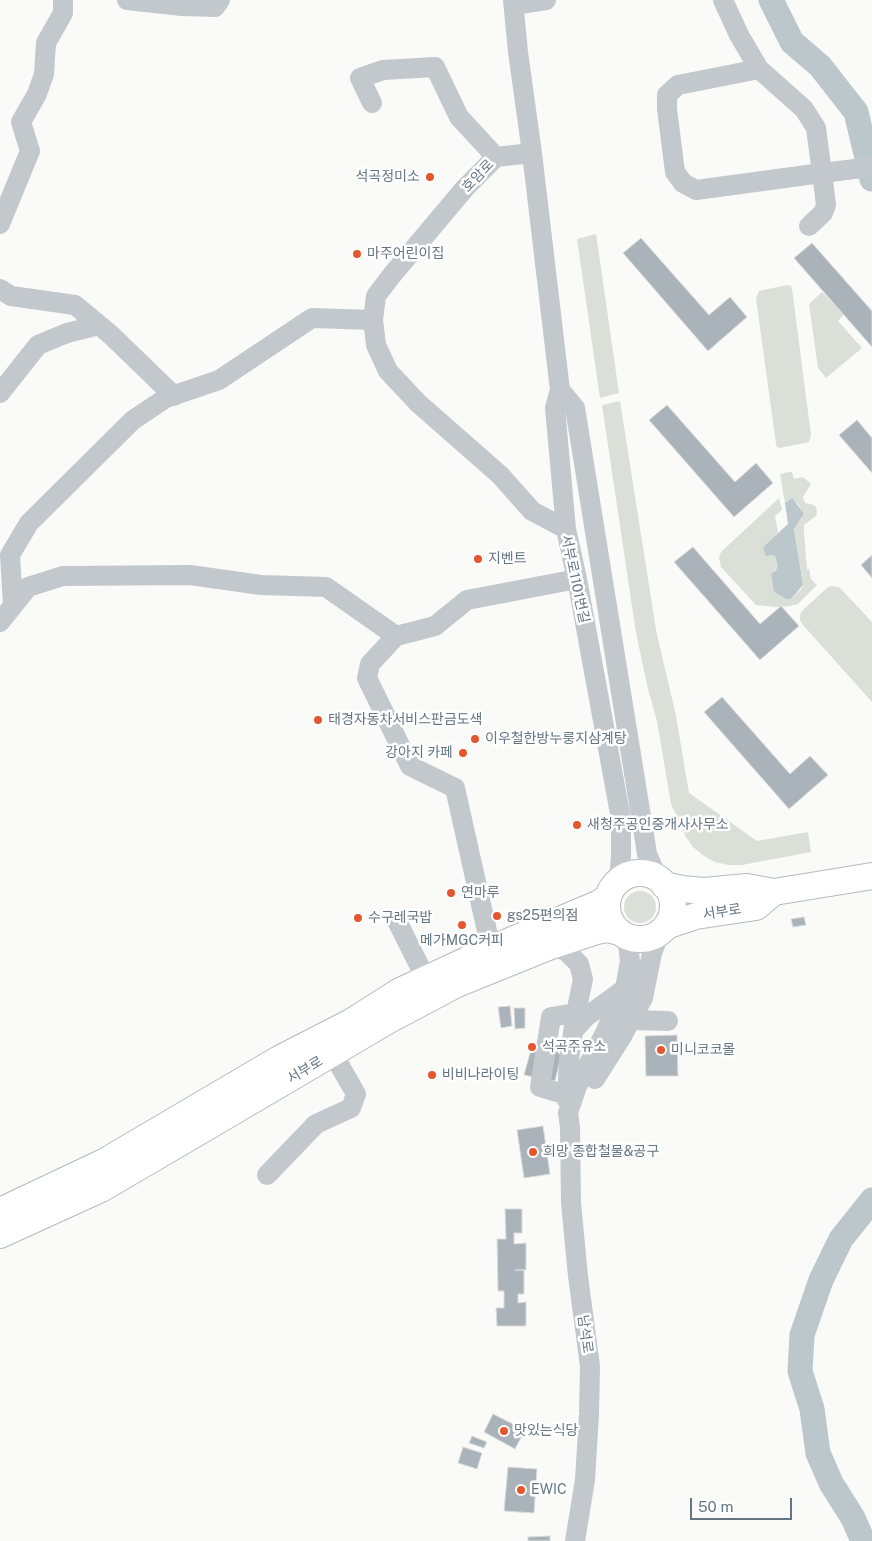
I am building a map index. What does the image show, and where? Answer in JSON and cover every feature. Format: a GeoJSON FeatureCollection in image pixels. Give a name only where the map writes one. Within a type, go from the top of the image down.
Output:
{"type":"FeatureCollection","features":[{"type":"Feature","properties":{"kind":"main road"},"geometry":{"type":"LineString","coordinates":[[631,875],[649,875],[661,882],[669,892],[672,900],[672,909],[663,929],[644,939],[623,934],[613,925],[607,908],[614,889],[631,875]]}},
{"type":"Feature","properties":{"kind":"main road","name":"서부로"},"geometry":{"type":"LineString","coordinates":[[661,882],[682,889],[704,891],[747,887],[774,892],[872,876]]}},
{"type":"Feature","properties":{"kind":"main road","name":"서부로"},"geometry":{"type":"LineString","coordinates":[[0,1211],[104,1162],[280,1059],[351,1022],[400,991],[491,949],[600,903],[614,889]]}},
{"type":"Feature","properties":{"kind":"main road","name":"서부로"},"geometry":{"type":"LineString","coordinates":[[663,929],[696,916],[756,907],[774,892]]}},
{"type":"Feature","properties":{"kind":"main road","name":"서부로"},"geometry":{"type":"LineString","coordinates":[[0,1235],[101,1188],[389,1020],[457,984],[550,946],[597,931],[607,929],[623,934]]}},
{"type":"Feature","properties":{"kind":"street"},"geometry":{"type":"LineString","coordinates":[[127,0],[182,6],[215,7],[220,0]]}},
{"type":"Feature","properties":{"kind":"street"},"geometry":{"type":"LineString","coordinates":[[546,0],[514,3],[518,52],[560,390],[555,408],[566,529]]}},
{"type":"Feature","properties":{"kind":"street"},"geometry":{"type":"LineString","coordinates":[[723,0],[739,35],[759,69],[804,109],[816,128],[826,205],[823,213],[809,226]]}},
{"type":"Feature","properties":{"kind":"street"},"geometry":{"type":"LineString","coordinates":[[0,224],[30,151],[21,122],[37,94],[44,74],[46,43],[63,13],[66,1]]}},
{"type":"Feature","properties":{"kind":"street"},"geometry":{"type":"LineString","coordinates":[[372,103],[360,78],[383,70],[435,67],[459,117],[496,157]]}},
{"type":"Feature","properties":{"kind":"street"},"geometry":{"type":"LineString","coordinates":[[759,69],[678,85],[667,95],[675,172],[682,183],[696,190],[872,167]]}},
{"type":"Feature","properties":{"kind":"street","name":"호암로"},"geometry":{"type":"LineString","coordinates":[[376,296],[466,188],[496,157],[532,154]]}},
{"type":"Feature","properties":{"kind":"street"},"geometry":{"type":"LineString","coordinates":[[0,289],[11,296],[75,305],[99,325],[174,396]]}},
{"type":"Feature","properties":{"kind":"street","name":"서부로1101번길"},"geometry":{"type":"LineString","coordinates":[[376,296],[373,320],[376,345],[388,371],[418,402],[500,475],[532,511],[566,529],[621,819],[621,856],[614,889]]}},
{"type":"Feature","properties":{"kind":"street"},"geometry":{"type":"LineString","coordinates":[[13,606],[10,555],[29,523],[134,420],[166,398],[219,380],[312,318],[373,320]]}},
{"type":"Feature","properties":{"kind":"street"},"geometry":{"type":"LineString","coordinates":[[0,393],[38,345],[67,333],[99,325]]}},
{"type":"Feature","properties":{"kind":"street"},"geometry":{"type":"LineString","coordinates":[[560,390],[575,408],[645,841],[648,854],[661,882]]}},
{"type":"Feature","properties":{"kind":"street"},"geometry":{"type":"LineString","coordinates":[[0,622],[28,587],[63,576],[190,575],[261,585],[326,587],[396,636]]}},
{"type":"Feature","properties":{"kind":"street"},"geometry":{"type":"LineString","coordinates":[[491,949],[456,788],[410,766],[367,678],[370,664],[396,636],[435,626],[467,600],[577,579]]}},
{"type":"Feature","properties":{"kind":"street"},"geometry":{"type":"LineString","coordinates":[[397,921],[426,979]]}},
{"type":"Feature","properties":{"kind":"street"},"geometry":{"type":"LineString","coordinates":[[625,989],[586,1017],[574,1022],[551,1017],[540,1087],[568,1112],[582,1112],[595,1078],[631,1020],[642,998],[652,953],[663,929]]}},
{"type":"Feature","properties":{"kind":"street"},"geometry":{"type":"LineString","coordinates":[[568,1112],[577,1086],[605,1033],[625,989],[630,961],[623,934]]}},
{"type":"Feature","properties":{"kind":"street","name":"남석로"},"geometry":{"type":"LineString","coordinates":[[550,946],[566,951],[579,964],[583,979],[569,1059],[568,1112],[571,1203],[590,1366],[585,1480],[575,1541]]}},
{"type":"Feature","properties":{"kind":"street"},"geometry":{"type":"LineString","coordinates":[[631,1020],[668,1021]]}},
{"type":"Feature","properties":{"kind":"street"},"geometry":{"type":"LineString","coordinates":[[267,1175],[316,1124],[351,1108],[356,1094],[333,1054]]}},
{"type":"Feature","properties":{"kind":"shaded area"},"geometry":{"type":"Polygon","coordinates":[[[596,234],[619,393],[600,398],[577,239],[596,234]]]}},
{"type":"Feature","properties":{"kind":"shaded area"},"geometry":{"type":"Polygon","coordinates":[[[787,285],[791,286],[792,289],[811,435],[809,442],[780,448],[776,444],[756,298],[759,291],[787,285]]]}},
{"type":"Feature","properties":{"kind":"shaded area"},"geometry":{"type":"Polygon","coordinates":[[[822,292],[844,314],[838,321],[862,348],[826,378],[818,368],[809,304],[822,292]]]}},
{"type":"Feature","properties":{"kind":"shaded area"},"geometry":{"type":"Polygon","coordinates":[[[620,401],[656,630],[676,716],[689,793],[757,841],[808,832],[811,852],[742,865],[715,862],[693,847],[686,837],[671,804],[657,721],[636,633],[602,405],[620,401]]]}},
{"type":"Feature","properties":{"kind":"shaded area"},"geometry":{"type":"Polygon","coordinates":[[[792,472],[794,479],[803,477],[811,484],[803,497],[805,503],[816,507],[817,512],[816,516],[804,525],[804,533],[807,569],[809,569],[811,579],[817,585],[798,604],[777,607],[756,605],[721,567],[719,558],[721,552],[779,498],[782,510],[775,516],[778,533],[763,547],[771,555],[775,556],[779,566],[771,574],[774,592],[786,599],[791,599],[802,588],[794,528],[803,512],[798,504],[789,500],[785,503],[780,474],[792,472]]]}},
{"type":"Feature","properties":{"kind":"shaded area"},"geometry":{"type":"Polygon","coordinates":[[[792,498],[803,512],[794,529],[803,585],[791,599],[786,599],[774,592],[771,574],[778,566],[775,556],[766,556],[763,547],[788,524],[785,503],[792,498]]]}},
{"type":"Feature","properties":{"kind":"shaded area"},"geometry":{"type":"Polygon","coordinates":[[[828,587],[839,587],[872,622],[872,702],[800,620],[802,611],[828,587]]]}},
{"type":"Feature","properties":{"kind":"shaded area"},"geometry":{"type":"Polygon","coordinates":[[[640,891],[652,895],[656,907],[652,919],[640,923],[628,919],[624,907],[628,895],[640,891]]]}},
{"type":"Feature","properties":{"kind":"building"},"geometry":{"type":"Polygon","coordinates":[[[641,238],[709,315],[730,297],[747,317],[708,351],[623,253],[641,238]]]}},
{"type":"Feature","properties":{"kind":"building"},"geometry":{"type":"Polygon","coordinates":[[[812,243],[872,311],[872,347],[794,258],[812,243]]]}},
{"type":"Feature","properties":{"kind":"building"},"geometry":{"type":"Polygon","coordinates":[[[667,405],[735,482],[756,463],[773,483],[734,517],[649,420],[667,405]]]}},
{"type":"Feature","properties":{"kind":"building"},"geometry":{"type":"Polygon","coordinates":[[[857,420],[872,438],[872,473],[839,435],[857,420]]]}},
{"type":"Feature","properties":{"kind":"building"},"geometry":{"type":"Polygon","coordinates":[[[693,547],[760,624],[781,606],[799,626],[760,660],[674,562],[693,547]]]}},
{"type":"Feature","properties":{"kind":"building"},"geometry":{"type":"Polygon","coordinates":[[[872,555],[872,578],[861,565],[872,555]]]}},
{"type":"Feature","properties":{"kind":"building"},"geometry":{"type":"Polygon","coordinates":[[[722,697],[790,774],[810,756],[828,775],[789,809],[704,712],[722,697]]]}},
{"type":"Feature","properties":{"kind":"building"},"geometry":{"type":"Polygon","coordinates":[[[804,917],[806,925],[793,927],[791,919],[804,917]]]}},
{"type":"Feature","properties":{"kind":"building"},"geometry":{"type":"Polygon","coordinates":[[[510,1006],[512,1026],[501,1028],[498,1007],[510,1006]]]}},
{"type":"Feature","properties":{"kind":"building"},"geometry":{"type":"Polygon","coordinates":[[[514,1008],[525,1008],[525,1028],[515,1029],[514,1008]]]}},
{"type":"Feature","properties":{"kind":"building"},"geometry":{"type":"Polygon","coordinates":[[[677,1035],[678,1076],[646,1076],[645,1036],[677,1035]]]}},
{"type":"Feature","properties":{"kind":"building"},"geometry":{"type":"Polygon","coordinates":[[[532,1046],[556,1050],[561,1056],[555,1081],[524,1075],[532,1046]]]}},
{"type":"Feature","properties":{"kind":"building","name":"희망 종합철물&공구"},"geometry":{"type":"Polygon","coordinates":[[[543,1126],[550,1174],[524,1178],[517,1130],[543,1126]]]}},
{"type":"Feature","properties":{"kind":"building"},"geometry":{"type":"Polygon","coordinates":[[[505,1209],[522,1209],[522,1233],[514,1233],[514,1244],[526,1243],[524,1294],[518,1294],[518,1303],[526,1302],[526,1326],[497,1326],[496,1308],[504,1308],[504,1291],[498,1291],[497,1239],[506,1239],[505,1209]]]}},
{"type":"Feature","properties":{"kind":"building","name":"맛있는식당"},"geometry":{"type":"Polygon","coordinates":[[[493,1414],[525,1430],[515,1449],[484,1432],[493,1414]]]}},
{"type":"Feature","properties":{"kind":"building"},"geometry":{"type":"Polygon","coordinates":[[[472,1436],[487,1442],[484,1448],[469,1443],[472,1436]]]}},
{"type":"Feature","properties":{"kind":"building"},"geometry":{"type":"Polygon","coordinates":[[[463,1447],[482,1453],[477,1469],[458,1463],[463,1447]]]}},
{"type":"Feature","properties":{"kind":"building","name":"EWIC"},"geometry":{"type":"Polygon","coordinates":[[[508,1467],[537,1469],[534,1513],[504,1511],[508,1467]]]}},
{"type":"Feature","properties":{"kind":"building"},"geometry":{"type":"Polygon","coordinates":[[[550,1536],[550,1541],[528,1541],[528,1537],[550,1536]]]}},
{"type":"Feature","properties":{"kind":"waterway"},"geometry":{"type":"LineString","coordinates":[[771,0],[792,42],[820,66],[856,112],[872,179]]}},
{"type":"Feature","properties":{"kind":"waterway"},"geometry":{"type":"LineString","coordinates":[[863,1541],[853,1518],[831,1483],[818,1453],[812,1409],[800,1371],[802,1335],[821,1280],[841,1239],[872,1200]]}},
{"type":"Feature","properties":{"kind":"place","name":"석곡정미소"},"geometry":{"type":"Point","coordinates":[430,177]}},
{"type":"Feature","properties":{"kind":"place","name":"마주어린이집"},"geometry":{"type":"Point","coordinates":[357,254]}},
{"type":"Feature","properties":{"kind":"place","name":"지벤트"},"geometry":{"type":"Point","coordinates":[478,559]}},
{"type":"Feature","properties":{"kind":"place","name":"태경자동차서비스판금도색"},"geometry":{"type":"Point","coordinates":[318,720]}},
{"type":"Feature","properties":{"kind":"place","name":"이우철한방누룽지삼계탕"},"geometry":{"type":"Point","coordinates":[475,739]}},
{"type":"Feature","properties":{"kind":"place","name":"강아지 카페"},"geometry":{"type":"Point","coordinates":[463,753]}},
{"type":"Feature","properties":{"kind":"place","name":"새청주공인중개사사무소"},"geometry":{"type":"Point","coordinates":[577,825]}},
{"type":"Feature","properties":{"kind":"place","name":"연마루"},"geometry":{"type":"Point","coordinates":[451,893]}},
{"type":"Feature","properties":{"kind":"place","name":"gs25편의점"},"geometry":{"type":"Point","coordinates":[497,916]}},
{"type":"Feature","properties":{"kind":"place","name":"수구레국밥"},"geometry":{"type":"Point","coordinates":[358,918]}},
{"type":"Feature","properties":{"kind":"place","name":"메가MGC커피"},"geometry":{"type":"Point","coordinates":[462,925]}},
{"type":"Feature","properties":{"kind":"place","name":"석곡주유소"},"geometry":{"type":"Point","coordinates":[532,1047]}},
{"type":"Feature","properties":{"kind":"place","name":"미니코코몰"},"geometry":{"type":"Point","coordinates":[661,1050]}},
{"type":"Feature","properties":{"kind":"place","name":"비비나라이팅"},"geometry":{"type":"Point","coordinates":[432,1075]}},
{"type":"Feature","properties":{"kind":"place","name":"희망 종합철물&공구"},"geometry":{"type":"Point","coordinates":[533,1152]}},
{"type":"Feature","properties":{"kind":"place","name":"맛있는식당"},"geometry":{"type":"Point","coordinates":[504,1431]}},
{"type":"Feature","properties":{"kind":"place","name":"EWIC"},"geometry":{"type":"Point","coordinates":[521,1490]}}]}
